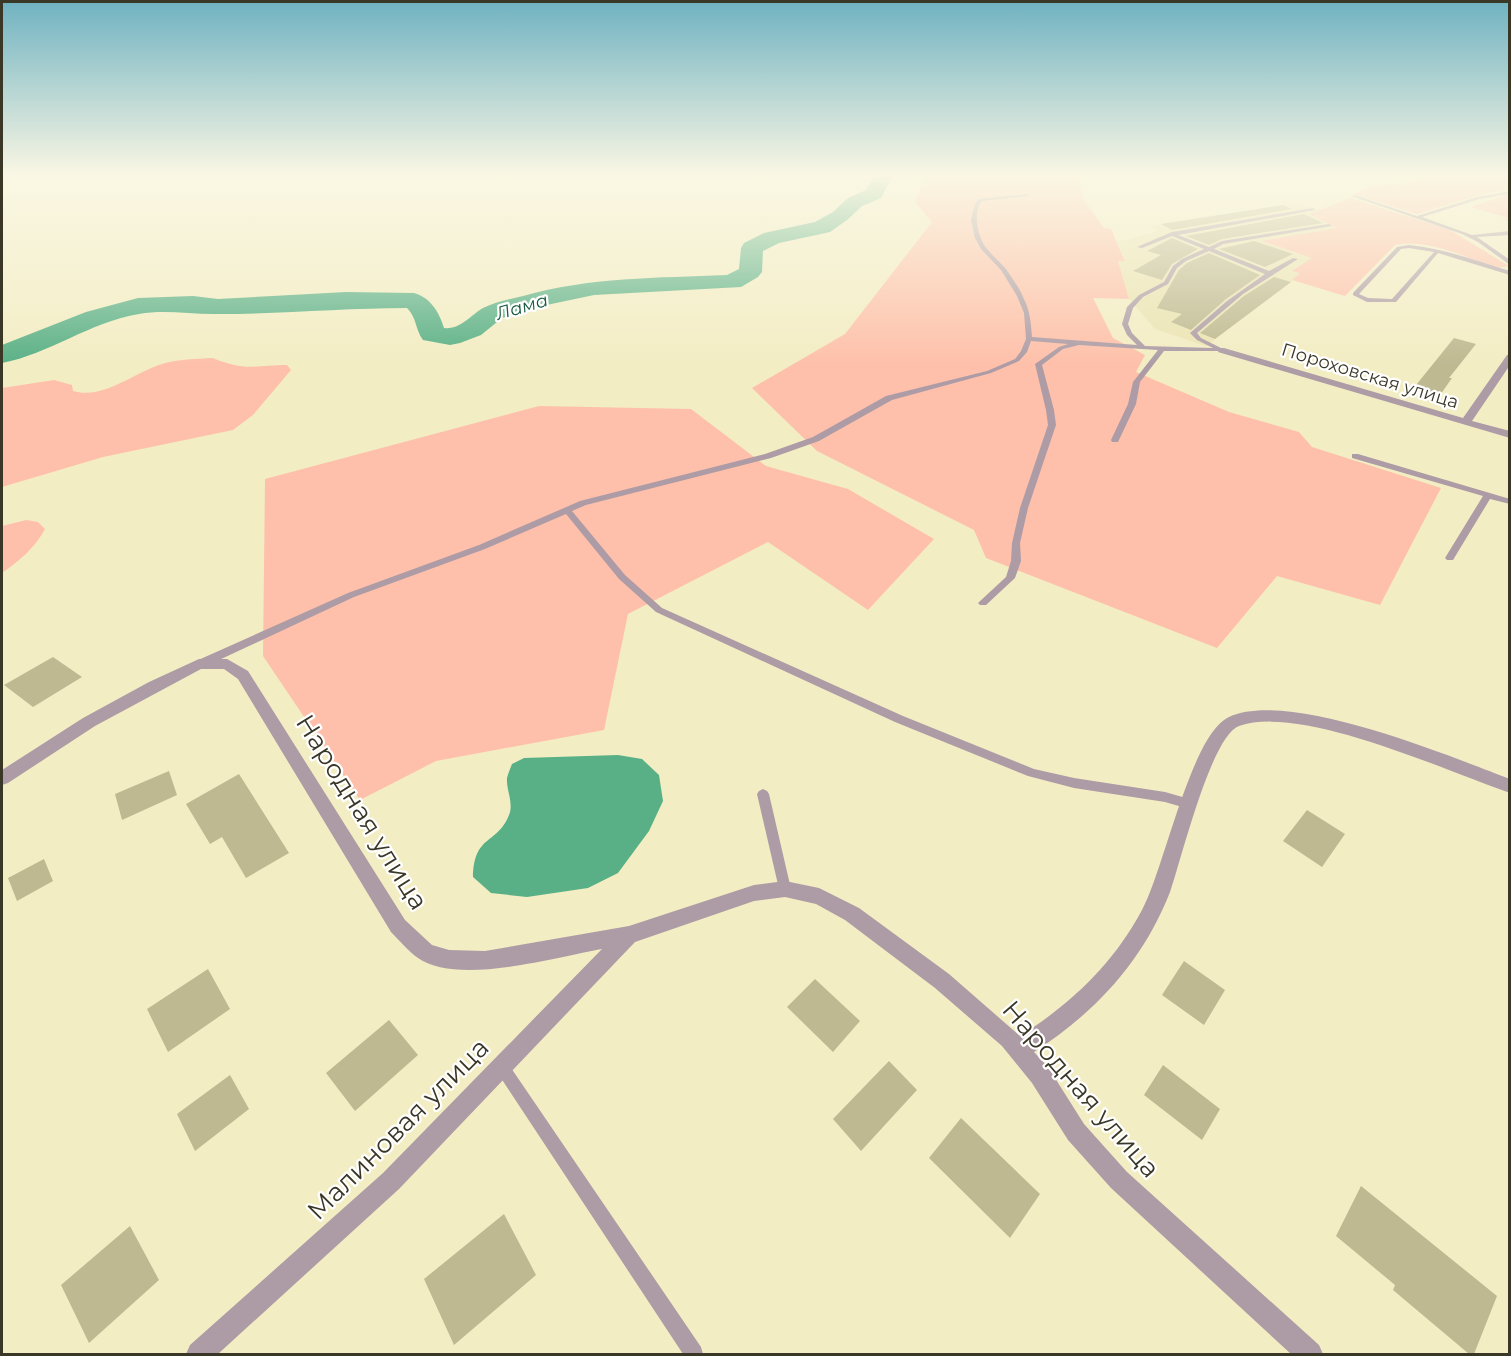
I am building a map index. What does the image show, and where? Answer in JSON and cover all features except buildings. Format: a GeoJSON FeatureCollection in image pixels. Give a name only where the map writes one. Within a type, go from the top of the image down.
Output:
{"type":"FeatureCollection","features":[{"type":"Feature","properties":{"kind":"street","name":"Пороховская улица"},"geometry":{"type":"LineString","coordinates":[[1221,350],[1509,435]]}},
{"type":"Feature","properties":{"kind":"street"},"geometry":{"type":"LineString","coordinates":[[1466,422],[1509,357]]}},
{"type":"Feature","properties":{"kind":"street"},"geometry":{"type":"LineString","coordinates":[[2,778],[89,722],[154,686],[200,664]]}},
{"type":"Feature","properties":{"kind":"street","name":"Народная улица"},"geometry":{"type":"LineString","coordinates":[[200,664],[227,664],[243,675],[398,926],[426,952],[449,960],[485,961],[629,935],[754,893],[785,889],[819,896],[852,914],[942,981],[1018,1050],[1040,1075],[1076,1132],[1119,1180],[1310,1354]]}},
{"type":"Feature","properties":{"kind":"street"},"geometry":{"type":"LineString","coordinates":[[1018,1050],[1087,1000],[1126,952],[1154,906],[1189,804],[1218,736],[1232,722],[1252,717],[1286,717],[1321,723],[1396,744],[1509,786]]}},
{"type":"Feature","properties":{"kind":"street","name":"Малиновая улица"},"geometry":{"type":"LineString","coordinates":[[199,1354],[391,1181],[629,935]]}},
{"type":"Feature","properties":{"kind":"lane"},"geometry":{"type":"LineString","coordinates":[[200,664],[351,595],[482,547],[604,496],[692,477],[768,456],[816,439],[889,399],[989,372],[1017,360],[1024,352],[1029,339],[1027,313],[1020,296],[1003,269],[983,248],[980,238]]}},
{"type":"Feature","properties":{"kind":"lane"},"geometry":{"type":"LineString","coordinates":[[1140,247],[1161,238]]}},
{"type":"Feature","properties":{"kind":"lane"},"geometry":{"type":"LineString","coordinates":[[1182,238],[1269,273]]}},
{"type":"Feature","properties":{"kind":"lane"},"geometry":{"type":"LineString","coordinates":[[1143,347],[1129,334],[1125,324],[1130,307],[1141,296],[1166,283],[1175,267],[1184,260],[1222,243],[1252,238]]}},
{"type":"Feature","properties":{"kind":"lane"},"geometry":{"type":"LineString","coordinates":[[1475,238],[1509,263]]}},
{"type":"Feature","properties":{"kind":"lane"},"geometry":{"type":"LineString","coordinates":[[1437,251],[1394,301],[1367,300],[1355,294],[1399,248],[1405,246],[1437,251],[1509,273]]}},
{"type":"Feature","properties":{"kind":"lane"},"geometry":{"type":"LineString","coordinates":[[1221,350],[1199,339],[1193,333],[1209,317],[1269,273],[1295,259]]}},
{"type":"Feature","properties":{"kind":"lane"},"geometry":{"type":"LineString","coordinates":[[1029,339],[1221,350]]}},
{"type":"Feature","properties":{"kind":"lane"},"geometry":{"type":"LineString","coordinates":[[982,603],[1010,578],[1016,561],[1016,543],[1024,508],[1052,424],[1051,410],[1044,393],[1038,364],[1060,348],[1078,343]]}},
{"type":"Feature","properties":{"kind":"lane"},"geometry":{"type":"LineString","coordinates":[[1115,440],[1132,404],[1137,382],[1163,348]]}},
{"type":"Feature","properties":{"kind":"lane"},"geometry":{"type":"LineString","coordinates":[[1355,456],[1509,502]]}},
{"type":"Feature","properties":{"kind":"lane"},"geometry":{"type":"LineString","coordinates":[[1450,558],[1487,496]]}},
{"type":"Feature","properties":{"kind":"lane"},"geometry":{"type":"LineString","coordinates":[[567,510],[622,577],[659,610],[899,719],[1032,773],[1074,783],[1165,797],[1189,804]]}},
{"type":"Feature","properties":{"kind":"lane"},"geometry":{"type":"LineString","coordinates":[[763,794],[785,889]]}},
{"type":"Feature","properties":{"kind":"lane"},"geometry":{"type":"LineString","coordinates":[[502,1067],[693,1354]]}},
{"type":"Feature","properties":{"kind":"shaded area"},"geometry":{"type":"Polygon","coordinates":[[[919,238],[1115,238],[1125,261],[1118,261],[1129,299],[1093,298],[1113,338],[1145,355],[1136,372],[1229,412],[1299,432],[1312,447],[1441,488],[1380,605],[1277,576],[1217,648],[986,558],[974,530],[817,451],[752,388],[845,334],[919,238]]]}},
{"type":"Feature","properties":{"kind":"shaded area"},"geometry":{"type":"Polygon","coordinates":[[[1132,238],[1279,238],[1263,241],[1312,258],[1293,271],[1301,273],[1291,282],[1206,346],[1155,329],[1129,299],[1118,261],[1125,260],[1118,242],[1132,238]]]}},
{"type":"Feature","properties":{"kind":"shaded area"},"geometry":{"type":"Polygon","coordinates":[[[1278,238],[1464,238],[1509,266],[1497,268],[1447,250],[1421,244],[1395,245],[1345,296],[1292,280],[1300,273],[1292,271],[1312,258],[1262,241],[1278,238]]]}},
{"type":"Feature","properties":{"kind":"shaded area"},"geometry":{"type":"Polygon","coordinates":[[[213,358],[234,365],[250,367],[287,365],[291,370],[253,415],[233,430],[103,457],[2,487],[2,388],[54,380],[72,385],[73,391],[95,392],[107,389],[162,364],[213,358]]]}},
{"type":"Feature","properties":{"kind":"shaded area"},"geometry":{"type":"Polygon","coordinates":[[[539,406],[691,409],[766,466],[848,489],[934,539],[868,610],[768,542],[628,614],[604,730],[436,761],[360,800],[263,656],[265,479],[539,406]]]}},
{"type":"Feature","properties":{"kind":"shaded area"},"geometry":{"type":"Polygon","coordinates":[[[26,520],[38,522],[45,529],[26,554],[2,573],[2,526],[26,520]]]}},
{"type":"Feature","properties":{"kind":"shaded area"},"geometry":{"type":"Polygon","coordinates":[[[618,755],[642,759],[659,775],[663,801],[649,831],[618,873],[588,888],[527,897],[491,893],[473,877],[477,853],[504,825],[509,815],[511,806],[507,778],[512,764],[524,758],[618,755]]]}},
{"type":"Feature","properties":{"kind":"waterway","name":"Лама"},"geometry":{"type":"LineString","coordinates":[[2,355],[95,318],[138,306],[193,304],[218,307],[346,300],[414,301],[427,314],[432,334],[450,337],[472,329],[493,313],[531,301],[594,288],[732,282],[750,272],[752,248],[771,238]]}}]}
